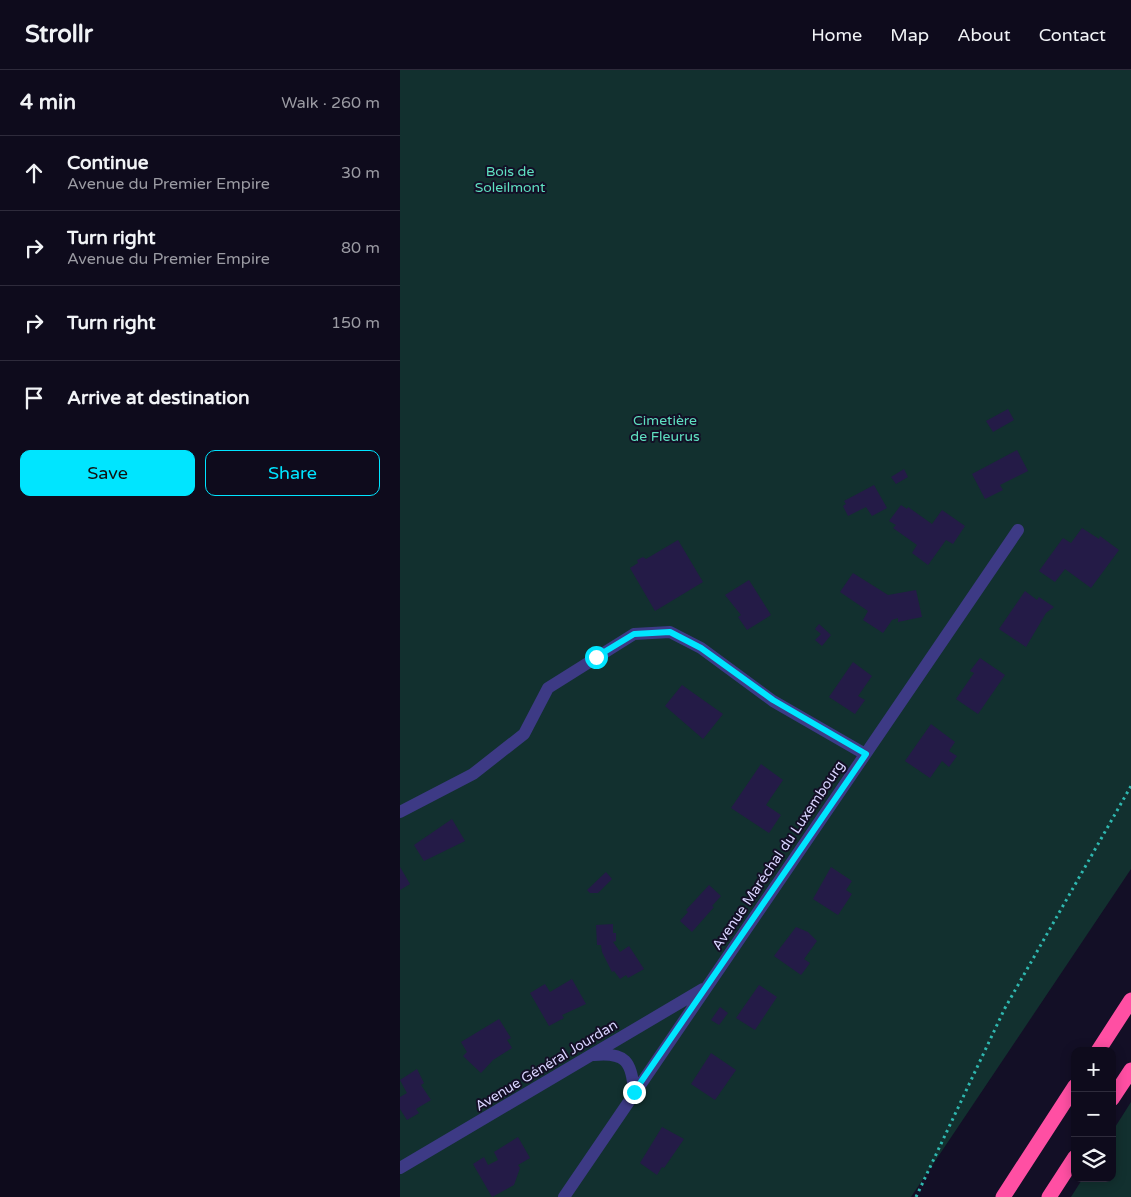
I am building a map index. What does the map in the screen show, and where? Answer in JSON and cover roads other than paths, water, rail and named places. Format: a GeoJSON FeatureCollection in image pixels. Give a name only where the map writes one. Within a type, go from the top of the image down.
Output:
{"type":"FeatureCollection","features":[{"type":"Feature","properties":{"kind":"highway"},"geometry":{"type":"LineString","coordinates":[[1101,1047],[1131,1000]]}},
{"type":"Feature","properties":{"kind":"highway"},"geometry":{"type":"LineString","coordinates":[[1116,1093],[1131,1070]]}},
{"type":"Feature","properties":{"kind":"highway"},"geometry":{"type":"LineString","coordinates":[[1003,1197],[1071,1092]]}},
{"type":"Feature","properties":{"kind":"highway"},"geometry":{"type":"LineString","coordinates":[[1049,1197],[1071,1163]]}},
{"type":"Feature","properties":{"kind":"street","name":"Avenue Maréchal du Luxembourg"},"geometry":{"type":"LineString","coordinates":[[564,1197],[1018,530]]}},
{"type":"Feature","properties":{"kind":"street"},"geometry":{"type":"LineString","coordinates":[[400,812],[473,774],[524,734],[548,688],[634,634],[670,632],[701,648],[773,700],[866,754]]}},
{"type":"Feature","properties":{"kind":"street","name":"Avenue Général Jourdan"},"geometry":{"type":"LineString","coordinates":[[400,1168],[706,987]]}},
{"type":"Feature","properties":{"kind":"street"},"geometry":{"type":"LineString","coordinates":[[591,1055],[612,1053],[626,1060],[633,1075],[634,1092]]}},
{"type":"Feature","properties":{"kind":"park label","name":"Bois de Soleilmont"},"geometry":{"type":"Point","coordinates":[510,179]}},
{"type":"Feature","properties":{"kind":"park label","name":"Cimetière de Fleurus"},"geometry":{"type":"Point","coordinates":[665,428]}}]}
